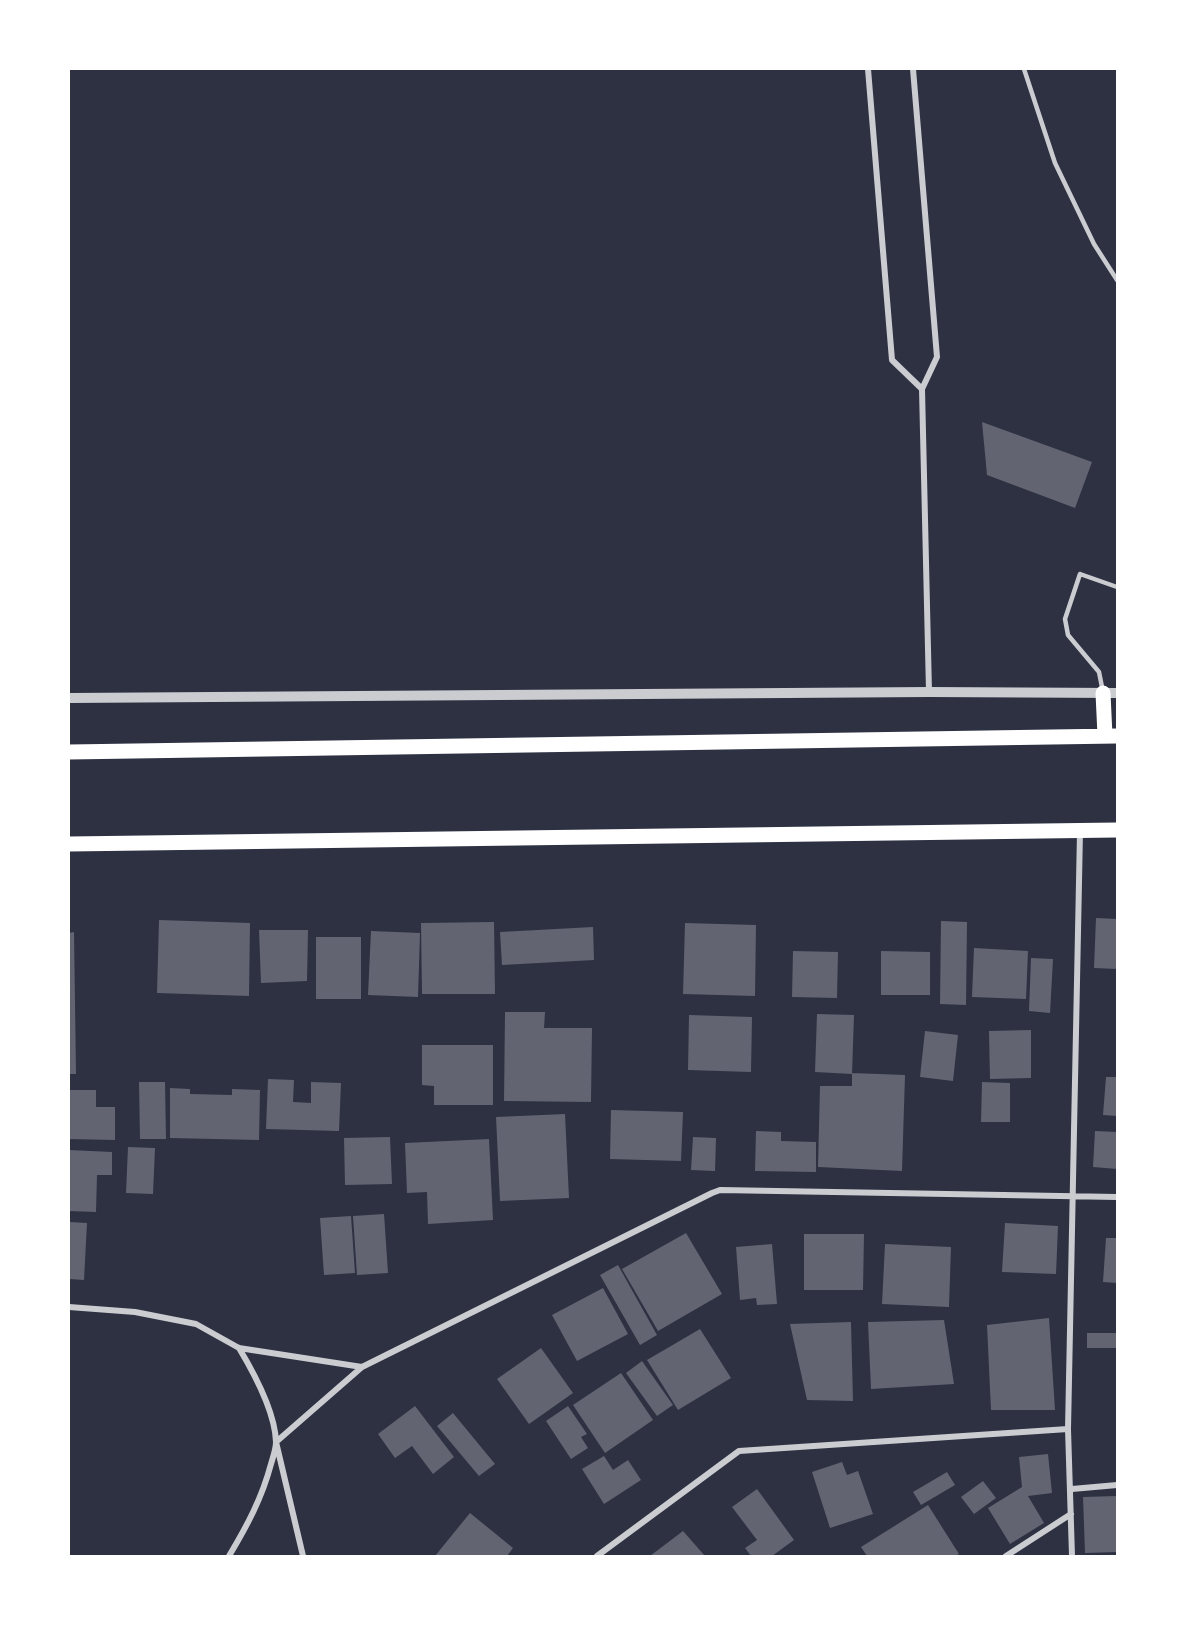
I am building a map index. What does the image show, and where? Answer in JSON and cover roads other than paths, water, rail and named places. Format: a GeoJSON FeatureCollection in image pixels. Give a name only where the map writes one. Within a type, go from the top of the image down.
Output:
{"type":"FeatureCollection","features":[{"type":"Feature","properties":{"kind":"main road"},"geometry":{"type":"LineString","coordinates":[[69,752],[1111,736],[1110,693]]}},
{"type":"Feature","properties":{"kind":"main road"},"geometry":{"type":"LineString","coordinates":[[69,844],[1117,830]]}},
{"type":"Feature","properties":{"kind":"street"},"geometry":{"type":"LineString","coordinates":[[868,69],[891,360],[922,389]]}},
{"type":"Feature","properties":{"kind":"street"},"geometry":{"type":"LineString","coordinates":[[914,69],[937,357],[922,389],[929,692]]}},
{"type":"Feature","properties":{"kind":"street"},"geometry":{"type":"LineString","coordinates":[[69,699],[929,692],[1110,693]]}},
{"type":"Feature","properties":{"kind":"street"},"geometry":{"type":"LineString","coordinates":[[1071,1556],[1072,1489],[1068,1429],[1080,832]]}},
{"type":"Feature","properties":{"kind":"street"},"geometry":{"type":"LineString","coordinates":[[229,1556],[248,1525],[265,1489],[276,1442],[362,1367],[720,1190],[1117,1197]]}},
{"type":"Feature","properties":{"kind":"street"},"geometry":{"type":"LineString","coordinates":[[69,1307],[135,1312],[196,1324],[239,1348],[362,1367]]}},
{"type":"Feature","properties":{"kind":"street"},"geometry":{"type":"LineString","coordinates":[[239,1348],[255,1373],[267,1403],[303,1556]]}},
{"type":"Feature","properties":{"kind":"street"},"geometry":{"type":"LineString","coordinates":[[597,1556],[739,1451],[1068,1429]]}},
{"type":"Feature","properties":{"kind":"street"},"geometry":{"type":"LineString","coordinates":[[1072,1489],[1117,1485]]}},
{"type":"Feature","properties":{"kind":"street"},"geometry":{"type":"LineString","coordinates":[[1006,1556],[1071,1514]]}},
{"type":"Feature","properties":{"kind":"lane"},"geometry":{"type":"LineString","coordinates":[[1024,69],[1055,163],[1095,244],[1117,280]]}},
{"type":"Feature","properties":{"kind":"lane"},"geometry":{"type":"LineString","coordinates":[[1110,693],[1100,672],[1068,635],[1065,619],[1080,574],[1117,587]]}}]}
